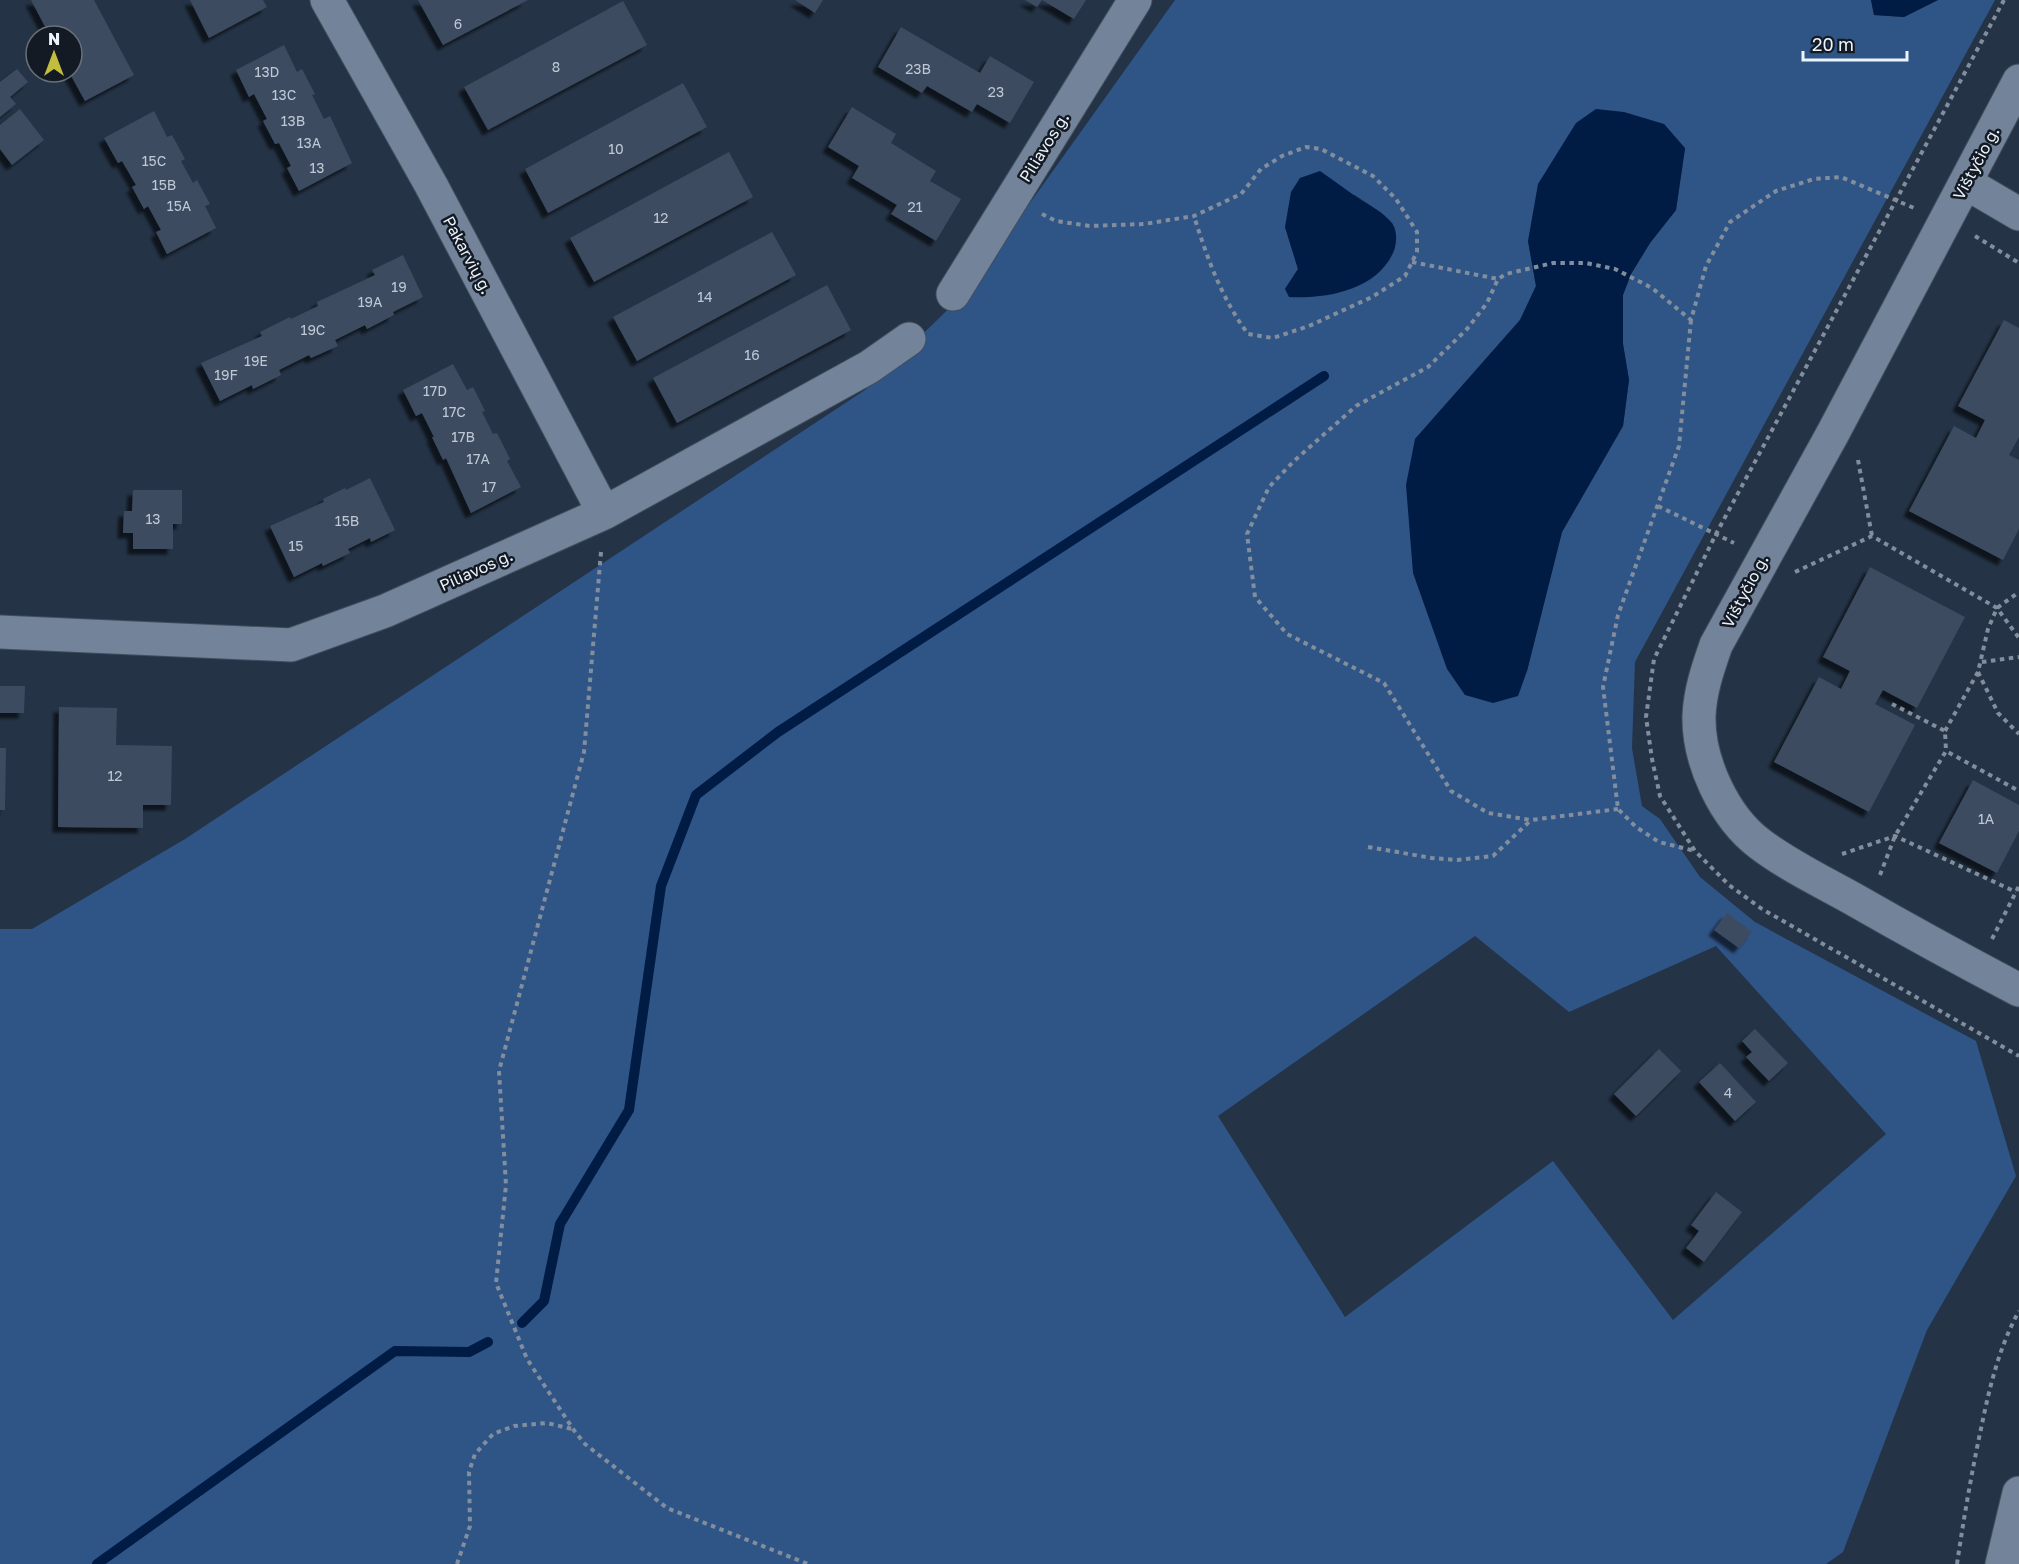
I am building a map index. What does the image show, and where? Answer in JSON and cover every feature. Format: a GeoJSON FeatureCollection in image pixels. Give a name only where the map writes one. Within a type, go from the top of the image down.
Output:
{"type":"FeatureCollection","features":[{"type":"Feature","properties":{"kind":"street","name":"Pakarvių g."},"geometry":{"type":"LineString","coordinates":[[327,0],[431,185],[604,513]]}},
{"type":"Feature","properties":{"kind":"street","name":"Piliavos g."},"geometry":{"type":"LineString","coordinates":[[953,294],[1136,0]]}},
{"type":"Feature","properties":{"kind":"street","name":"Vištyčio g."},"geometry":{"type":"LineString","coordinates":[[2019,81],[1992,198],[1946,221],[1716,645],[1704,679],[1699,717],[1704,753],[1715,788],[1735,819],[1758,843],[1864,905],[2019,990]]}},
{"type":"Feature","properties":{"kind":"street","name":"Piliavos g."},"geometry":{"type":"LineString","coordinates":[[0,632],[291,645],[386,611],[604,513],[869,367],[909,339]]}},
{"type":"Feature","properties":{"kind":"street"},"geometry":{"type":"LineString","coordinates":[[2001,1564],[2019,1493]]}},
{"type":"Feature","properties":{"kind":"path"},"geometry":{"type":"LineString","coordinates":[[2004,0],[1716,534],[1654,659],[1646,717],[1660,796],[1695,851],[1729,885],[1762,909],[2019,1056]]}},
{"type":"Feature","properties":{"kind":"path"},"geometry":{"type":"LineString","coordinates":[[1012,198],[1056,221],[1090,226],[1144,224],[1194,216],[1241,194],[1261,169],[1282,156],[1306,147],[1321,149],[1373,176],[1407,213],[1417,232],[1417,252],[1405,276],[1372,297],[1309,327],[1273,338],[1248,334],[1238,321],[1209,265],[1194,216]]}},
{"type":"Feature","properties":{"kind":"path"},"geometry":{"type":"LineString","coordinates":[[1695,851],[1659,842],[1636,827],[1618,809],[1603,687],[1618,615],[1679,446],[1691,320],[1706,266],[1730,222],[1776,191],[1814,178],[1841,177],[1946,221]]}},
{"type":"Feature","properties":{"kind":"path"},"geometry":{"type":"LineString","coordinates":[[1992,198],[1973,235],[2019,263]]}},
{"type":"Feature","properties":{"kind":"path"},"geometry":{"type":"LineString","coordinates":[[1412,262],[1498,279]]}},
{"type":"Feature","properties":{"kind":"path"},"geometry":{"type":"LineString","coordinates":[[1618,809],[1531,820],[1488,813],[1451,791],[1384,683],[1287,634],[1255,597],[1247,534],[1269,487],[1294,460],[1356,406],[1428,367],[1467,329],[1487,303],[1498,279],[1506,274],[1553,263],[1586,263],[1615,269],[1652,288],[1691,320]]}},
{"type":"Feature","properties":{"kind":"path"},"geometry":{"type":"LineString","coordinates":[[1852,463],[1857,452],[1872,536],[1997,608],[2019,638]]}},
{"type":"Feature","properties":{"kind":"path"},"geometry":{"type":"LineString","coordinates":[[1658,506],[1762,559]]}},
{"type":"Feature","properties":{"kind":"path"},"geometry":{"type":"LineString","coordinates":[[604,513],[584,752],[499,1071],[506,1185],[496,1283],[527,1359],[573,1430],[585,1444],[667,1508],[808,1564]]}},
{"type":"Feature","properties":{"kind":"path"},"geometry":{"type":"LineString","coordinates":[[1796,565],[1791,575],[1872,536]]}},
{"type":"Feature","properties":{"kind":"path"},"geometry":{"type":"LineString","coordinates":[[1864,905],[1879,878],[1895,837],[1946,751],[1945,731],[1978,672],[1988,629],[1997,608],[2019,592]]}},
{"type":"Feature","properties":{"kind":"path"},"geometry":{"type":"LineString","coordinates":[[1982,662],[2019,657]]}},
{"type":"Feature","properties":{"kind":"path"},"geometry":{"type":"LineString","coordinates":[[1978,672],[1998,713],[2019,734]]}},
{"type":"Feature","properties":{"kind":"path"},"geometry":{"type":"LineString","coordinates":[[1892,704],[1945,731]]}},
{"type":"Feature","properties":{"kind":"path"},"geometry":{"type":"LineString","coordinates":[[1946,751],[2019,791]]}},
{"type":"Feature","properties":{"kind":"path"},"geometry":{"type":"LineString","coordinates":[[1368,847],[1457,860],[1493,856],[1531,820]]}},
{"type":"Feature","properties":{"kind":"path"},"geometry":{"type":"LineString","coordinates":[[1848,861],[1838,856],[1895,837],[2016,892]]}},
{"type":"Feature","properties":{"kind":"path"},"geometry":{"type":"LineString","coordinates":[[1981,936],[1991,942],[2019,886]]}},
{"type":"Feature","properties":{"kind":"path"},"geometry":{"type":"LineString","coordinates":[[1957,1564],[1968,1489],[1989,1392],[2008,1331],[2019,1311]]}},
{"type":"Feature","properties":{"kind":"path"},"geometry":{"type":"LineString","coordinates":[[457,1564],[470,1526],[469,1472],[475,1454],[493,1434],[514,1426],[547,1423],[573,1430]]}},
{"type":"Feature","properties":{"kind":"shaded area"},"geometry":{"type":"Polygon","coordinates":[[[1175,0],[1871,0],[1874,15],[1904,17],[1938,0],[1995,0],[1635,662],[1632,748],[1642,806],[1660,819],[1700,877],[1755,922],[1976,1041],[2016,1176],[1927,1330],[1843,1552],[1826,1564],[0,1564],[0,929],[32,929],[185,839],[865,390],[967,291],[1175,0]],[[1664,124],[1528,241],[1536,286],[1520,320],[1415,439],[1527,671],[1562,532],[1623,426],[1629,380],[1623,344],[1623,295],[1631,274],[1650,243],[1676,210],[1685,149],[1664,124]],[[1355,195],[1285,227],[1298,269],[1285,289],[1393,224],[1355,195]],[[1475,936],[1218,1116],[1345,1317],[1553,1161],[1673,1320],[1886,1134],[1716,946],[1569,1012],[1475,936]]]}},
{"type":"Feature","properties":{"kind":"shaded area"},"geometry":{"type":"Polygon","coordinates":[[[1871,0],[1938,0],[1904,17],[1874,15],[1871,0]]]}},
{"type":"Feature","properties":{"kind":"shaded area"},"geometry":{"type":"Polygon","coordinates":[[[1596,109],[1624,112],[1664,124],[1685,148],[1676,210],[1650,243],[1631,274],[1623,295],[1623,344],[1629,380],[1623,426],[1562,532],[1527,671],[1518,696],[1493,703],[1465,695],[1447,669],[1413,573],[1406,485],[1415,439],[1520,320],[1536,286],[1528,241],[1538,184],[1576,123],[1596,109]]]}},
{"type":"Feature","properties":{"kind":"shaded area"},"geometry":{"type":"Polygon","coordinates":[[[1320,171],[1388,218],[1395,229],[1395,245],[1385,266],[1363,284],[1334,294],[1289,297],[1285,289],[1298,269],[1285,227],[1291,192],[1300,178],[1320,171]]]}},
{"type":"Feature","properties":{"kind":"building"},"geometry":{"type":"Polygon","coordinates":[[[31,0],[94,0],[134,75],[85,101],[76,84],[84,84],[84,24],[44,24],[31,0]]]}},
{"type":"Feature","properties":{"kind":"building"},"geometry":{"type":"Polygon","coordinates":[[[190,0],[263,0],[267,7],[209,38],[190,0]]]}},
{"type":"Feature","properties":{"kind":"building"},"geometry":{"type":"Polygon","coordinates":[[[418,0],[528,0],[443,45],[418,0]]]}},
{"type":"Feature","properties":{"kind":"building"},"geometry":{"type":"Polygon","coordinates":[[[795,0],[823,0],[815,13],[795,0]]]}},
{"type":"Feature","properties":{"kind":"building"},"geometry":{"type":"Polygon","coordinates":[[[1025,0],[1042,0],[1037,7],[1025,0]]]}},
{"type":"Feature","properties":{"kind":"building"},"geometry":{"type":"Polygon","coordinates":[[[1042,0],[1086,0],[1074,19],[1042,0]]]}},
{"type":"Feature","properties":{"kind":"building"},"geometry":{"type":"Polygon","coordinates":[[[623,1],[647,45],[488,130],[464,87],[623,1]]]}},
{"type":"Feature","properties":{"kind":"building"},"geometry":{"type":"Polygon","coordinates":[[[901,27],[980,73],[990,56],[1034,82],[1010,123],[977,104],[972,112],[927,86],[922,93],[878,67],[901,27]]]}},
{"type":"Feature","properties":{"kind":"building"},"geometry":{"type":"Polygon","coordinates":[[[284,45],[297,72],[302,69],[315,94],[312,95],[324,119],[330,116],[352,163],[299,191],[287,168],[291,166],[279,143],[275,144],[263,121],[267,119],[254,94],[249,97],[236,70],[284,45]]]}},
{"type":"Feature","properties":{"kind":"building"},"geometry":{"type":"Polygon","coordinates":[[[17,69],[24,77],[26,84],[10,97],[16,104],[0,117],[0,82],[17,69]]]}},
{"type":"Feature","properties":{"kind":"building"},"geometry":{"type":"Polygon","coordinates":[[[683,83],[707,127],[548,213],[525,169],[683,83]]]}},
{"type":"Feature","properties":{"kind":"building"},"geometry":{"type":"Polygon","coordinates":[[[852,107],[896,134],[891,143],[936,171],[930,181],[961,199],[936,241],[891,214],[897,205],[852,178],[859,166],[828,147],[852,107]]]}},
{"type":"Feature","properties":{"kind":"building"},"geometry":{"type":"Polygon","coordinates":[[[20,109],[44,140],[12,165],[0,149],[0,125],[20,109]]]}},
{"type":"Feature","properties":{"kind":"building"},"geometry":{"type":"Polygon","coordinates":[[[154,111],[167,137],[172,135],[185,159],[181,161],[193,183],[197,180],[210,204],[205,206],[216,228],[167,254],[156,232],[161,230],[148,206],[144,209],[132,187],[136,185],[122,161],[118,163],[104,138],[154,111]]]}},
{"type":"Feature","properties":{"kind":"building"},"geometry":{"type":"Polygon","coordinates":[[[729,152],[753,197],[594,282],[570,238],[729,152]]]}},
{"type":"Feature","properties":{"kind":"building"},"geometry":{"type":"Polygon","coordinates":[[[772,232],[796,275],[637,361],[613,317],[772,232]]]}},
{"type":"Feature","properties":{"kind":"building"},"geometry":{"type":"Polygon","coordinates":[[[403,255],[423,297],[393,312],[394,315],[367,329],[365,325],[335,340],[338,346],[311,358],[309,355],[279,370],[281,375],[253,389],[252,385],[220,401],[201,363],[262,336],[260,332],[318,306],[317,302],[375,275],[372,270],[403,255]]]}},
{"type":"Feature","properties":{"kind":"building"},"geometry":{"type":"Polygon","coordinates":[[[827,285],[851,330],[677,423],[653,378],[827,285]]]}},
{"type":"Feature","properties":{"kind":"building"},"geometry":{"type":"Polygon","coordinates":[[[2004,320],[2019,328],[2019,437],[2009,455],[2019,460],[2019,529],[2003,560],[1909,511],[1954,426],[1976,438],[1985,420],[1958,406],[2004,320]]]}},
{"type":"Feature","properties":{"kind":"building"},"geometry":{"type":"Polygon","coordinates":[[[453,364],[467,390],[473,387],[485,411],[482,412],[493,434],[497,433],[510,459],[507,461],[521,487],[471,513],[446,458],[443,460],[422,413],[416,416],[403,390],[453,364]]]}},
{"type":"Feature","properties":{"kind":"building"},"geometry":{"type":"Polygon","coordinates":[[[370,478],[395,530],[371,542],[370,538],[348,549],[350,553],[323,566],[322,563],[294,577],[270,526],[324,502],[323,499],[345,488],[346,490],[370,478]]]}},
{"type":"Feature","properties":{"kind":"building"},"geometry":{"type":"Polygon","coordinates":[[[133,490],[182,490],[182,524],[173,524],[173,549],[133,549],[133,533],[123,533],[124,511],[132,511],[133,490]]]}},
{"type":"Feature","properties":{"kind":"building"},"geometry":{"type":"Polygon","coordinates":[[[1870,567],[1965,617],[1917,708],[1883,690],[1875,704],[1915,725],[1869,812],[1774,762],[1819,677],[1841,689],[1850,671],[1823,657],[1870,567]]]}},
{"type":"Feature","properties":{"kind":"building"},"geometry":{"type":"Polygon","coordinates":[[[0,686],[25,686],[24,713],[0,713],[0,686]]]}},
{"type":"Feature","properties":{"kind":"building"},"geometry":{"type":"Polygon","coordinates":[[[59,707],[117,708],[116,745],[172,746],[171,805],[143,805],[143,828],[58,827],[59,707]]]}},
{"type":"Feature","properties":{"kind":"building"},"geometry":{"type":"Polygon","coordinates":[[[0,748],[6,748],[5,810],[0,810],[0,748]]]}},
{"type":"Feature","properties":{"kind":"building"},"geometry":{"type":"Polygon","coordinates":[[[1973,780],[2019,805],[2019,831],[1997,873],[1939,843],[1973,780]]]}},
{"type":"Feature","properties":{"kind":"building"},"geometry":{"type":"Polygon","coordinates":[[[1727,913],[1752,932],[1739,948],[1714,930],[1727,913]]]}},
{"type":"Feature","properties":{"kind":"building"},"geometry":{"type":"Polygon","coordinates":[[[1755,1029],[1788,1063],[1769,1081],[1746,1057],[1752,1052],[1742,1041],[1755,1029]]]}},
{"type":"Feature","properties":{"kind":"building"},"geometry":{"type":"Polygon","coordinates":[[[1659,1049],[1681,1071],[1636,1116],[1614,1094],[1659,1049]]]}},
{"type":"Feature","properties":{"kind":"building"},"geometry":{"type":"Polygon","coordinates":[[[1720,1063],[1756,1102],[1735,1121],[1699,1082],[1720,1063]]]}},
{"type":"Feature","properties":{"kind":"building"},"geometry":{"type":"Polygon","coordinates":[[[1716,1192],[1742,1212],[1704,1262],[1686,1248],[1699,1231],[1691,1225],[1716,1192]]]}},
{"type":"Feature","properties":{"kind":"waterway"},"geometry":{"type":"LineString","coordinates":[[522,1323],[544,1301],[560,1224],[629,1110],[661,886],[696,795],[778,732],[1324,376]]}},
{"type":"Feature","properties":{"kind":"waterway"},"geometry":{"type":"LineString","coordinates":[[97,1564],[395,1351],[469,1352],[488,1342]]}}]}
